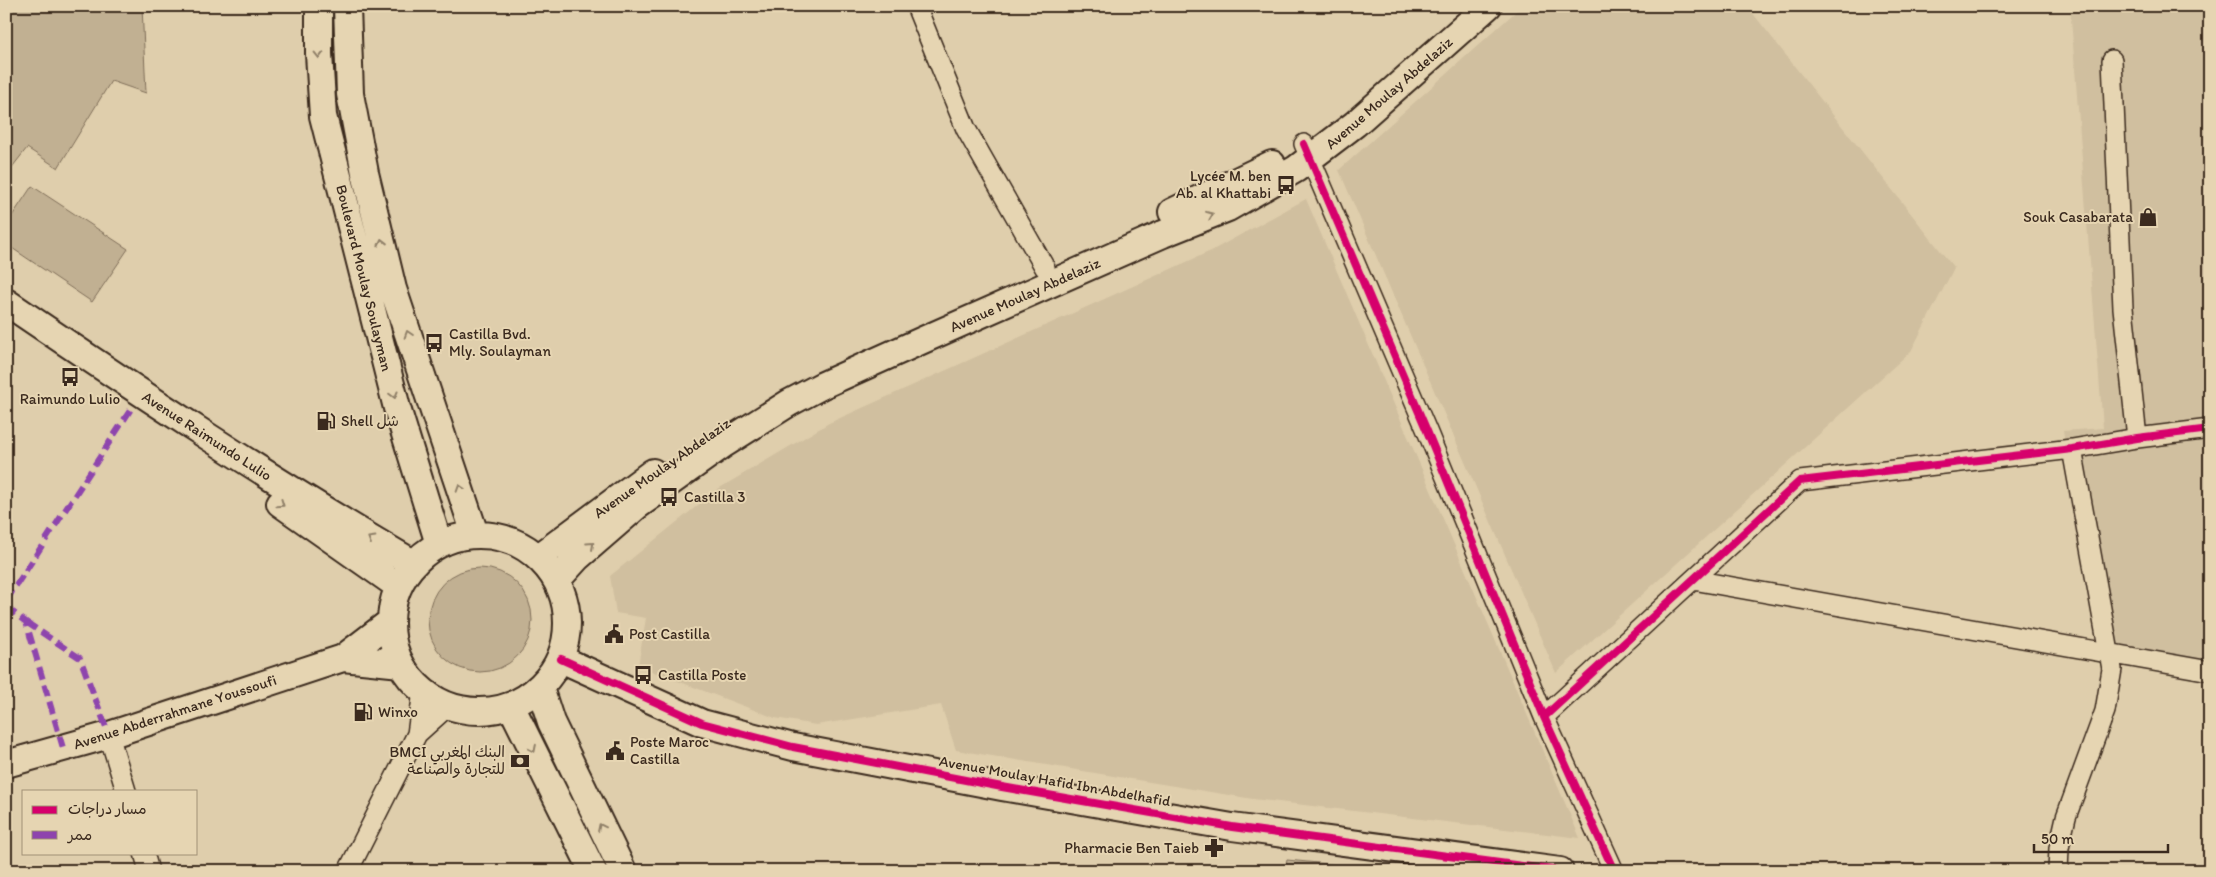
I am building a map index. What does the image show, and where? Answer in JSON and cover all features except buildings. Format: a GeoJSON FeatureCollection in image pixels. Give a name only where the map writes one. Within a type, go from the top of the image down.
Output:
{"type":"FeatureCollection","features":[{"type":"Feature","properties":{"kind":"main road","name":"Boulevard Moulay Soulayman"},"geometry":{"type":"LineString","coordinates":[[320,6],[319,54],[323,116],[397,408],[438,544]]}},
{"type":"Feature","properties":{"kind":"main road","name":"Boulevard Moulay Soulayman"},"geometry":{"type":"LineString","coordinates":[[347,6],[350,94],[367,182],[393,289],[475,534]]}},
{"type":"Feature","properties":{"kind":"main road","name":"Avenue Moulay Abdelaziz"},"geometry":{"type":"LineString","coordinates":[[558,580],[577,558],[637,506],[755,423],[823,385],[1020,288],[1044,268],[1308,151],[1355,124],[1395,78],[1463,6]]}},
{"type":"Feature","properties":{"kind":"main road","name":"Avenue Moulay Abdelaziz"},"geometry":{"type":"LineString","coordinates":[[1395,78],[1488,6]]}},
{"type":"Feature","properties":{"kind":"main road","name":"Avenue Moulay Abdelaziz"},"geometry":{"type":"LineString","coordinates":[[538,557],[676,455],[720,426],[801,379],[1020,288],[1228,208],[1263,190],[1308,151]]}},
{"type":"Feature","properties":{"kind":"main road","name":"Avenue Raimundo Lulio"},"geometry":{"type":"LineString","coordinates":[[6,302],[134,389],[322,509],[413,563]]}},
{"type":"Feature","properties":{"kind":"main road","name":"Avenue Raimundo Lulio"},"geometry":{"type":"LineString","coordinates":[[6,322],[269,496],[398,586]]}},
{"type":"Feature","properties":{"kind":"main road"},"geometry":{"type":"LineString","coordinates":[[475,534],[505,539],[520,544],[538,557],[558,580],[567,606],[568,633],[561,659],[552,675],[540,688],[512,706],[469,711],[448,706],[423,691],[410,678],[400,664],[393,643],[390,622],[392,603],[398,586],[413,563],[438,544],[456,537],[475,534]]}},
{"type":"Feature","properties":{"kind":"main road","name":"Avenue Abderrahmane Youssoufi"},"geometry":{"type":"LineString","coordinates":[[6,764],[109,735],[343,658],[390,622]]}},
{"type":"Feature","properties":{"kind":"main road","name":"Avenue Abderrahmane Youssoufi"},"geometry":{"type":"LineString","coordinates":[[343,658],[400,664]]}},
{"type":"Feature","properties":{"kind":"main road","name":"Avenue Moulay Hafid Ibn Abdelhafid"},"geometry":{"type":"LineString","coordinates":[[561,659],[702,723],[793,747],[1002,787],[1232,827],[1560,871]]}},
{"type":"Feature","properties":{"kind":"main road"},"geometry":{"type":"LineString","coordinates":[[540,688],[551,722],[623,871]]}},
{"type":"Feature","properties":{"kind":"main road"},"geometry":{"type":"LineString","coordinates":[[512,706],[593,871]]}},
{"type":"Feature","properties":{"kind":"street"},"geometry":{"type":"LineString","coordinates":[[917,6],[966,129],[1044,268]]}},
{"type":"Feature","properties":{"kind":"street"},"geometry":{"type":"LineString","coordinates":[[2112,60],[2123,308],[2137,438]]}},
{"type":"Feature","properties":{"kind":"street"},"geometry":{"type":"LineString","coordinates":[[1308,151],[1423,422],[1544,717],[1614,871]]}},
{"type":"Feature","properties":{"kind":"street"},"geometry":{"type":"LineString","coordinates":[[1544,717],[1800,481],[2072,449],[2137,438],[2210,430]]}},
{"type":"Feature","properties":{"kind":"street"},"geometry":{"type":"LineString","coordinates":[[2058,871],[2059,848],[2066,817],[2105,711],[2112,669],[2072,449]]}},
{"type":"Feature","properties":{"kind":"street"},"geometry":{"type":"LineString","coordinates":[[1693,580],[2210,671]]}},
{"type":"Feature","properties":{"kind":"street"},"geometry":{"type":"LineString","coordinates":[[348,871],[417,734],[423,691]]}},
{"type":"Feature","properties":{"kind":"street"},"geometry":{"type":"LineString","coordinates":[[417,734],[448,706]]}},
{"type":"Feature","properties":{"kind":"street"},"geometry":{"type":"LineString","coordinates":[[109,735],[126,790]]}},
{"type":"Feature","properties":{"kind":"street"},"geometry":{"type":"LineString","coordinates":[[144,854],[149,871]]}},
{"type":"Feature","properties":{"kind":"shaded area"},"geometry":{"type":"Polygon","coordinates":[[[6,6],[142,6],[146,93],[111,81],[58,168],[27,148],[6,175],[6,6]]]}},
{"type":"Feature","properties":{"kind":"shaded area"},"geometry":{"type":"Polygon","coordinates":[[[1522,6],[1747,6],[1954,268],[1911,351],[1556,673],[1339,170],[1522,6]]]}},
{"type":"Feature","properties":{"kind":"shaded area","name":"Souk Casabarata"},"geometry":{"type":"Polygon","coordinates":[[[2070,6],[2210,6],[2210,663],[2099,640],[2063,431],[2103,428],[2070,6]]]}},
{"type":"Feature","properties":{"kind":"shaded area"},"geometry":{"type":"Polygon","coordinates":[[[32,186],[128,249],[92,302],[6,244],[6,225],[32,186]]]}},
{"type":"Feature","properties":{"kind":"shaded area"},"geometry":{"type":"Polygon","coordinates":[[[1306,199],[1580,838],[1253,799],[956,750],[941,705],[816,725],[775,718],[638,666],[646,618],[616,613],[610,576],[718,489],[829,423],[1211,251],[1306,199]]]}},
{"type":"Feature","properties":{"kind":"shaded area"},"geometry":{"type":"Polygon","coordinates":[[[480,568],[500,572],[509,577],[523,591],[528,600],[532,620],[528,640],[523,649],[509,663],[500,668],[480,672],[460,668],[451,663],[437,649],[432,640],[428,620],[432,600],[437,591],[451,577],[460,572],[480,568]]]}},
{"type":"Feature","properties":{"kind":"shaded area"},"geometry":{"type":"Polygon","coordinates":[[[1287,860],[1401,871],[1285,871],[1287,860]]]}},
{"type":"Feature","properties":{"kind":"marked path"},"geometry":{"type":"LineString","coordinates":[[6,601],[133,406]]}},
{"type":"Feature","properties":{"kind":"marked path"},"geometry":{"type":"LineString","coordinates":[[6,607],[26,622],[63,748]]}},
{"type":"Feature","properties":{"kind":"marked path"},"geometry":{"type":"LineString","coordinates":[[26,622],[80,658],[109,735]]}},
{"type":"Feature","properties":{"kind":"cycle path"},"geometry":{"type":"LineString","coordinates":[[1304,144],[1427,431],[1544,717],[1614,871]]}},
{"type":"Feature","properties":{"kind":"cycle path"},"geometry":{"type":"LineString","coordinates":[[1544,717],[1800,481],[2072,449],[2137,438],[2210,429]]}},
{"type":"Feature","properties":{"kind":"cycle path"},"geometry":{"type":"LineString","coordinates":[[561,659],[702,723],[793,747],[1002,787],[1232,827],[1560,871]]}},
{"type":"Feature","properties":{"kind":"place","name":"Lycée M. ben Ab. al Khattabi"},"geometry":{"type":"Point","coordinates":[1286,185]}},
{"type":"Feature","properties":{"kind":"place","name":"Souk Casabarata"},"geometry":{"type":"Point","coordinates":[2148,217]}},
{"type":"Feature","properties":{"kind":"place","name":"Castilla Bvd. Mly. Soulayman"},"geometry":{"type":"Point","coordinates":[434,343]}},
{"type":"Feature","properties":{"kind":"place","name":"Raimundo Lulio"},"geometry":{"type":"Point","coordinates":[70,377]}},
{"type":"Feature","properties":{"kind":"place","name":"Shell شل"},"geometry":{"type":"Point","coordinates":[326,421]}},
{"type":"Feature","properties":{"kind":"place","name":"Castilla 3"},"geometry":{"type":"Point","coordinates":[669,497]}},
{"type":"Feature","properties":{"kind":"place","name":"Post Castilla"},"geometry":{"type":"Point","coordinates":[614,634]}},
{"type":"Feature","properties":{"kind":"place","name":"Castilla Poste"},"geometry":{"type":"Point","coordinates":[643,675]}},
{"type":"Feature","properties":{"kind":"place","name":"Winxo"},"geometry":{"type":"Point","coordinates":[363,712]}},
{"type":"Feature","properties":{"kind":"place","name":"Poste Maroc Castilla"},"geometry":{"type":"Point","coordinates":[615,751]}},
{"type":"Feature","properties":{"kind":"place","name":"BMCI البنك المغربي للتجارة والصناعة"},"geometry":{"type":"Point","coordinates":[520,761]}},
{"type":"Feature","properties":{"kind":"place","name":"Pharmacie Ben Taieb"},"geometry":{"type":"Point","coordinates":[1214,848]}}]}
